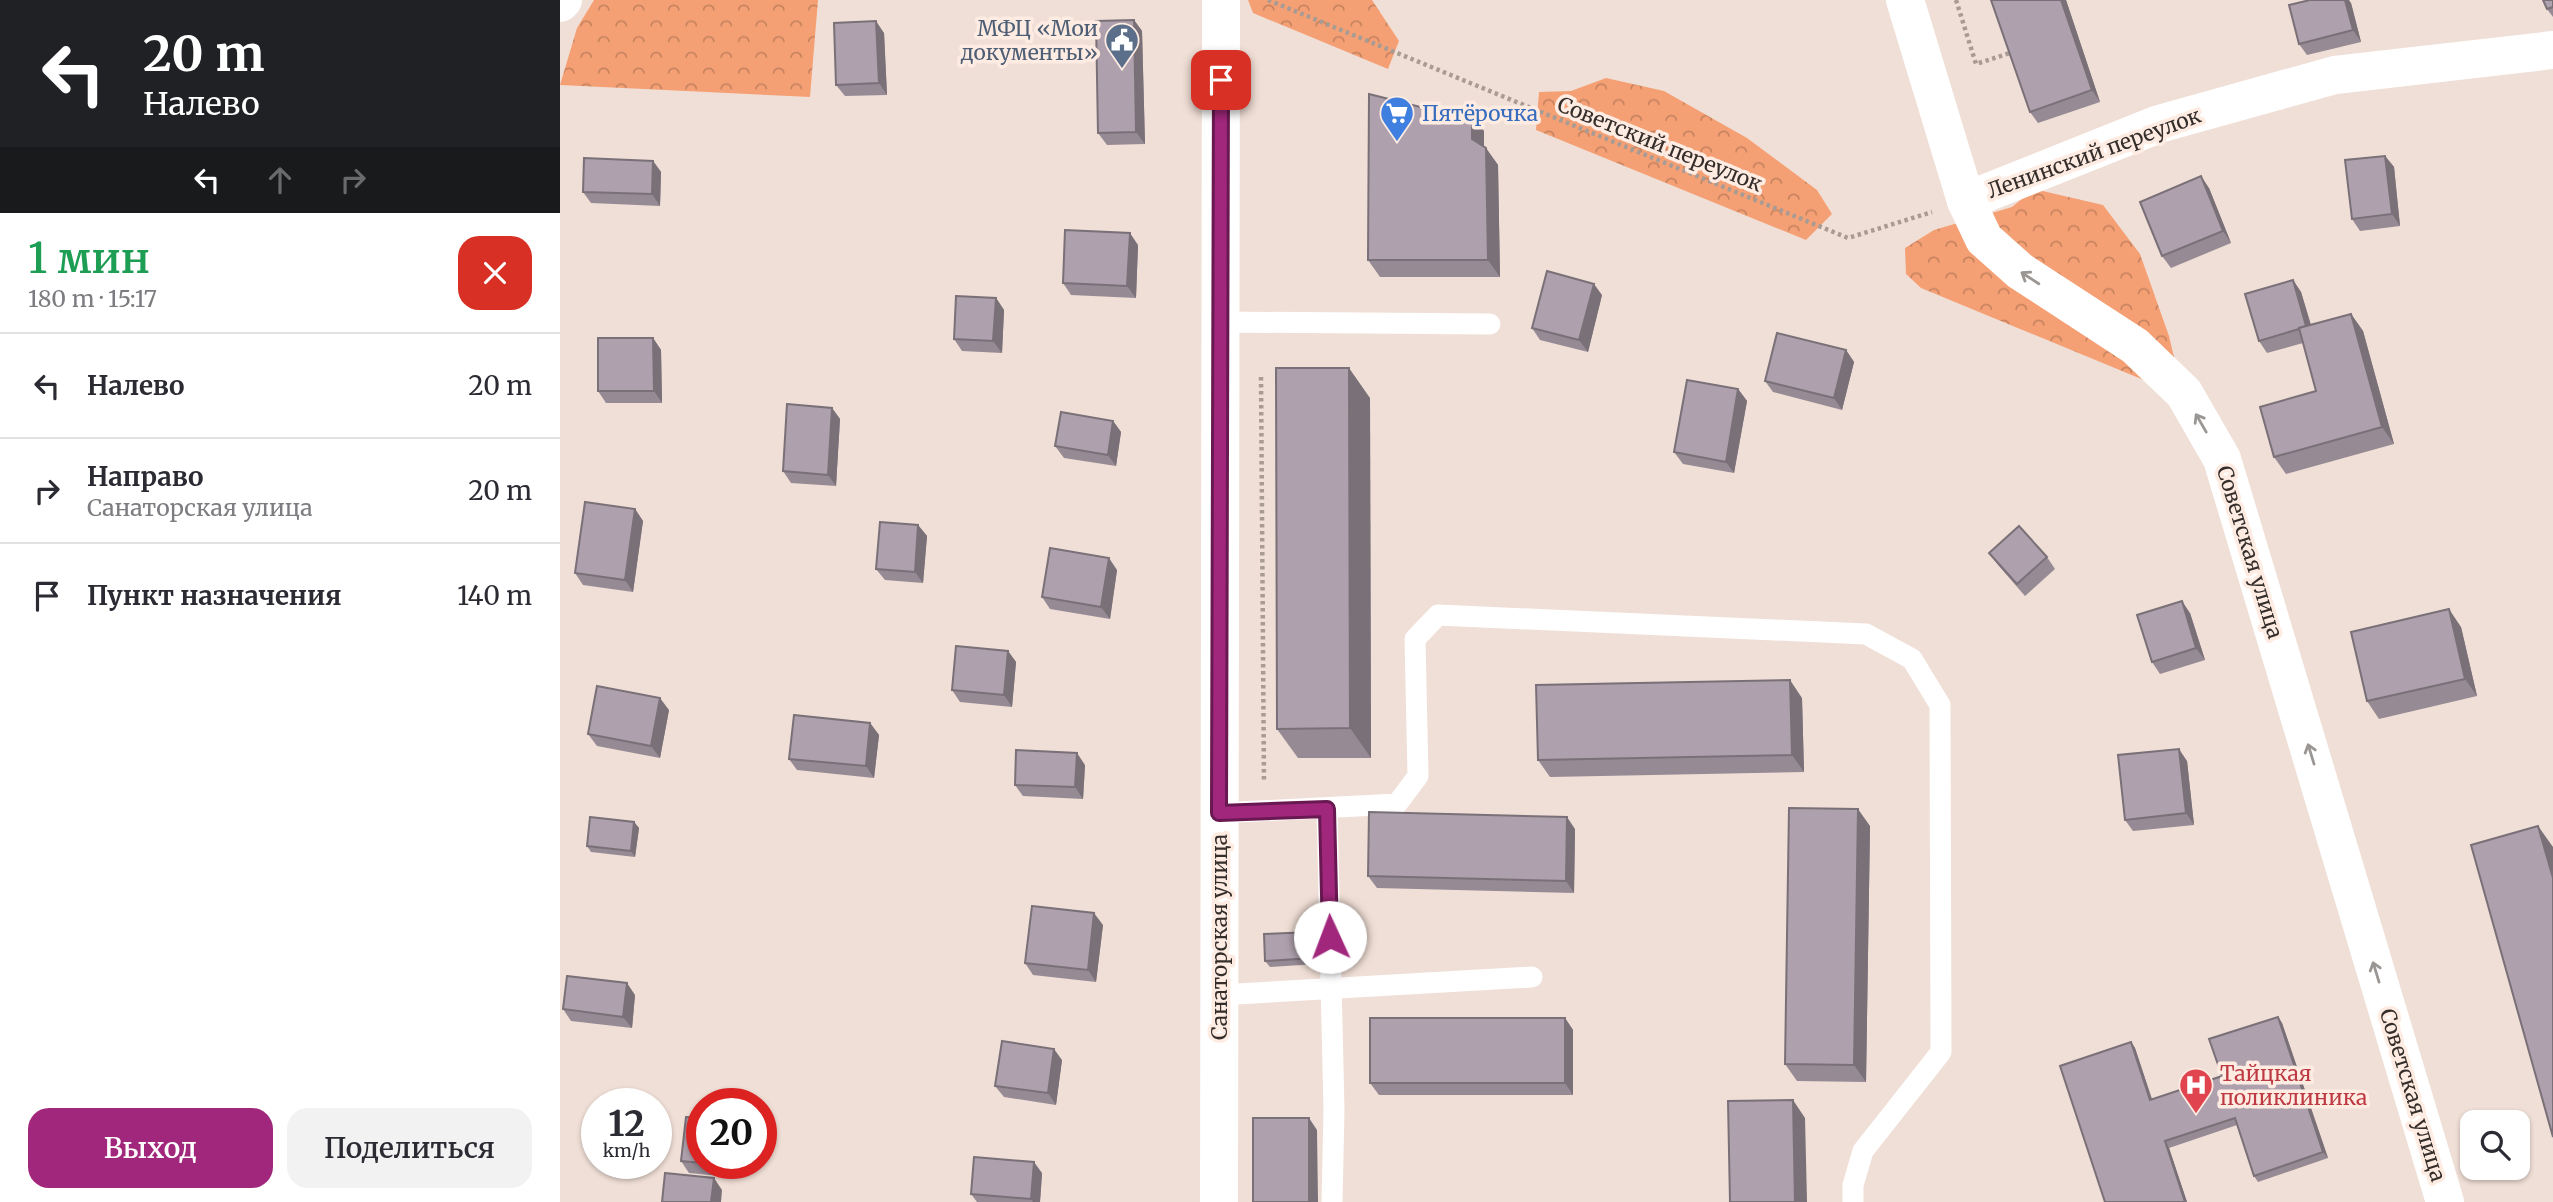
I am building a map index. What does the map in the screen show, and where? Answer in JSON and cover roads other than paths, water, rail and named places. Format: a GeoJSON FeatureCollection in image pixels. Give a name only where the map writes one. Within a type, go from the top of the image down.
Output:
{"type":"FeatureCollection","features":[{"type":"Feature","properties":{"kind":"street","name":"Санаторская улица"},"geometry":{"type":"LineString","coordinates":[[1219,1202],[1221,0]]}},
{"type":"Feature","properties":{"kind":"street","name":"Советская улица"},"geometry":{"type":"LineString","coordinates":[[1905,0],[1966,201],[1984,239],[2020,271],[2135,346],[2184,393],[2222,459],[2445,1202]]}},
{"type":"Feature","properties":{"kind":"street","name":"Ленинский переулок"},"geometry":{"type":"LineString","coordinates":[[1966,201],[2160,124],[2336,75],[2553,50]]}},
{"type":"Feature","properties":{"kind":"lane"},"geometry":{"type":"LineString","coordinates":[[1221,322],[1490,324]]}},
{"type":"Feature","properties":{"kind":"lane"},"geometry":{"type":"LineString","coordinates":[[1219,813],[1397,804],[1418,776],[1415,639],[1438,615],[1866,634],[1913,659],[1940,705],[1941,1052],[1863,1151],[1853,1185],[1853,1202]]}},
{"type":"Feature","properties":{"kind":"lane"},"geometry":{"type":"LineString","coordinates":[[1327,809],[1334,1110],[1332,1202]]}},
{"type":"Feature","properties":{"kind":"lane"},"geometry":{"type":"LineString","coordinates":[[1219,995],[1532,978]]}},
{"type":"Feature","properties":{"kind":"place","name":"МФЦ «Мои документы»"},"geometry":{"type":"Point","coordinates":[1122,70]}},
{"type":"Feature","properties":{"kind":"place","name":"Пятёрочка"},"geometry":{"type":"Point","coordinates":[1397,143]}},
{"type":"Feature","properties":{"kind":"place","name":"Тайцкая поликлиника"},"geometry":{"type":"Point","coordinates":[2196,1115]}}]}
